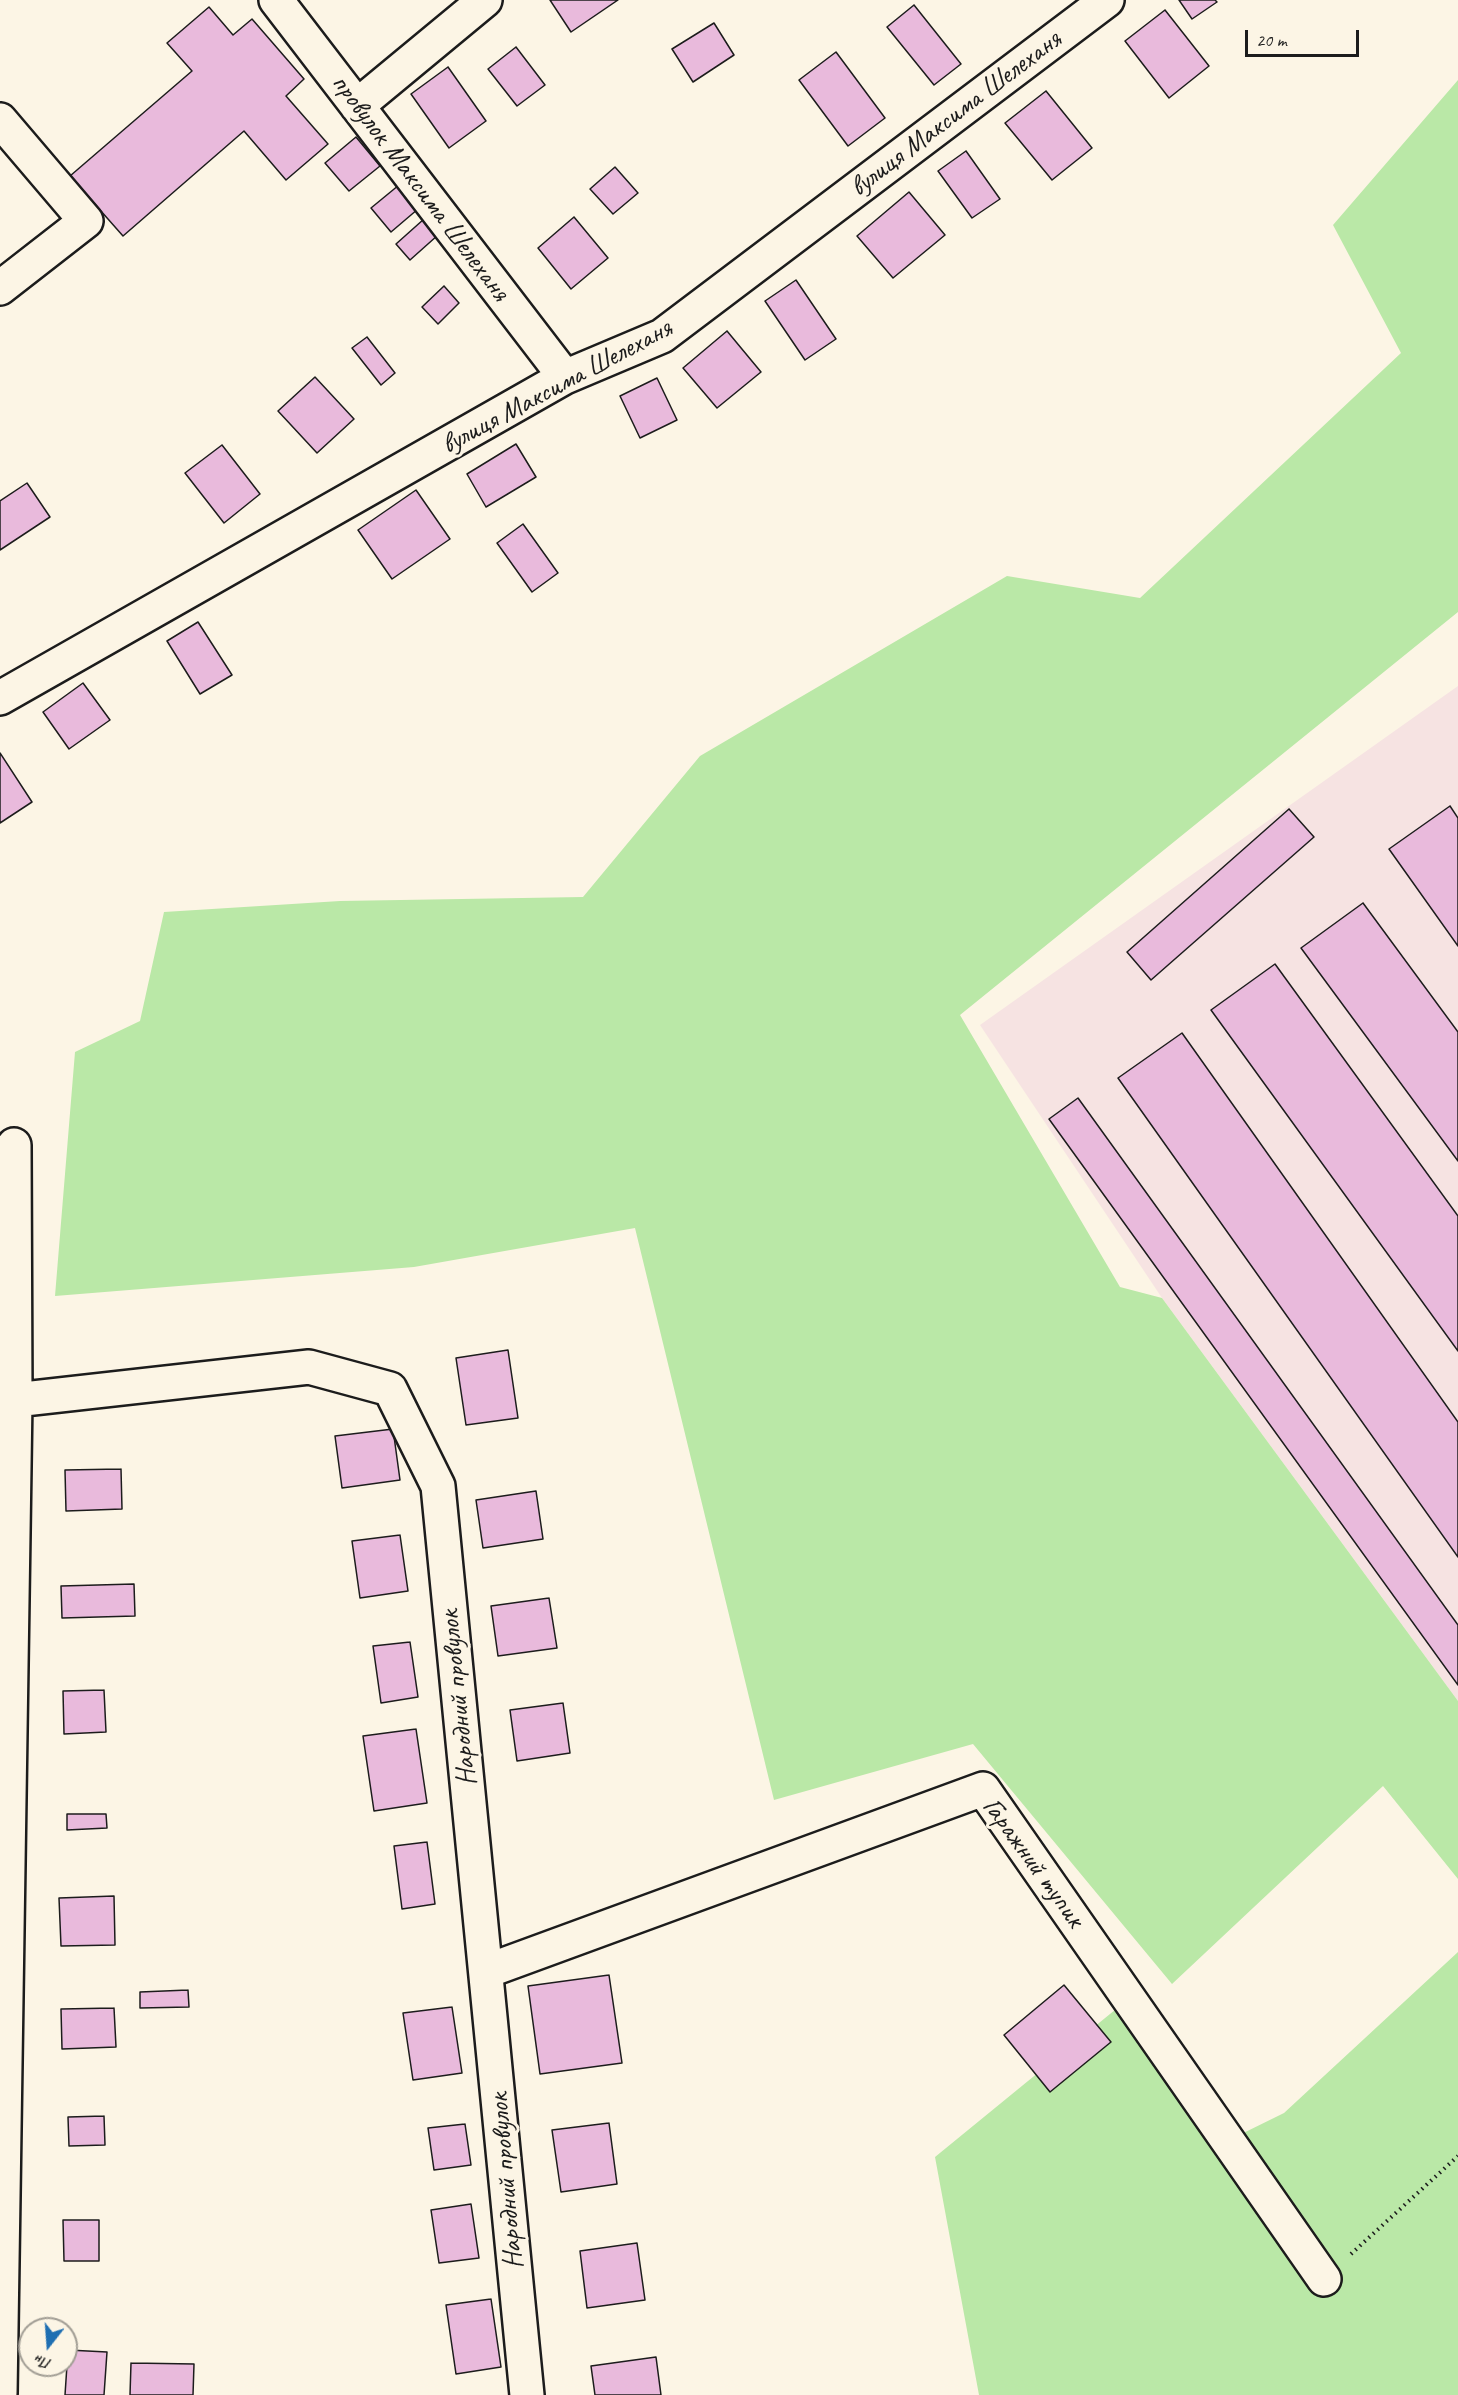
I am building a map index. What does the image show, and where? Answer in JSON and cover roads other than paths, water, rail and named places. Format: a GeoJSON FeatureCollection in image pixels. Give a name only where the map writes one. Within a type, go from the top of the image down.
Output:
{"type":"FeatureCollection","features":[{"type":"Feature","properties":{"kind":"street","name":"провулок Максима Шелеханя"},"geometry":{"type":"LineString","coordinates":[[276,0],[565,376]]}},
{"type":"Feature","properties":{"kind":"street"},"geometry":{"type":"LineString","coordinates":[[357,106],[485,0]]}},
{"type":"Feature","properties":{"kind":"street","name":"вулиця Максима Шелеханя"},"geometry":{"type":"LineString","coordinates":[[0,698],[565,376],[662,336],[1107,0]]}},
{"type":"Feature","properties":{"kind":"street"},"geometry":{"type":"LineString","coordinates":[[0,120],[86,221],[0,288]]}},
{"type":"Feature","properties":{"kind":"street"},"geometry":{"type":"LineString","coordinates":[[0,2393],[15,1400],[14,1145]]}},
{"type":"Feature","properties":{"kind":"street","name":"Народний провулок"},"geometry":{"type":"LineString","coordinates":[[15,1400],[309,1367],[390,1389],[438,1486],[527,2395]]}},
{"type":"Feature","properties":{"kind":"street","name":"Гаражний тупик"},"geometry":{"type":"LineString","coordinates":[[487,1971],[983,1789],[1324,2279]]}}]}
